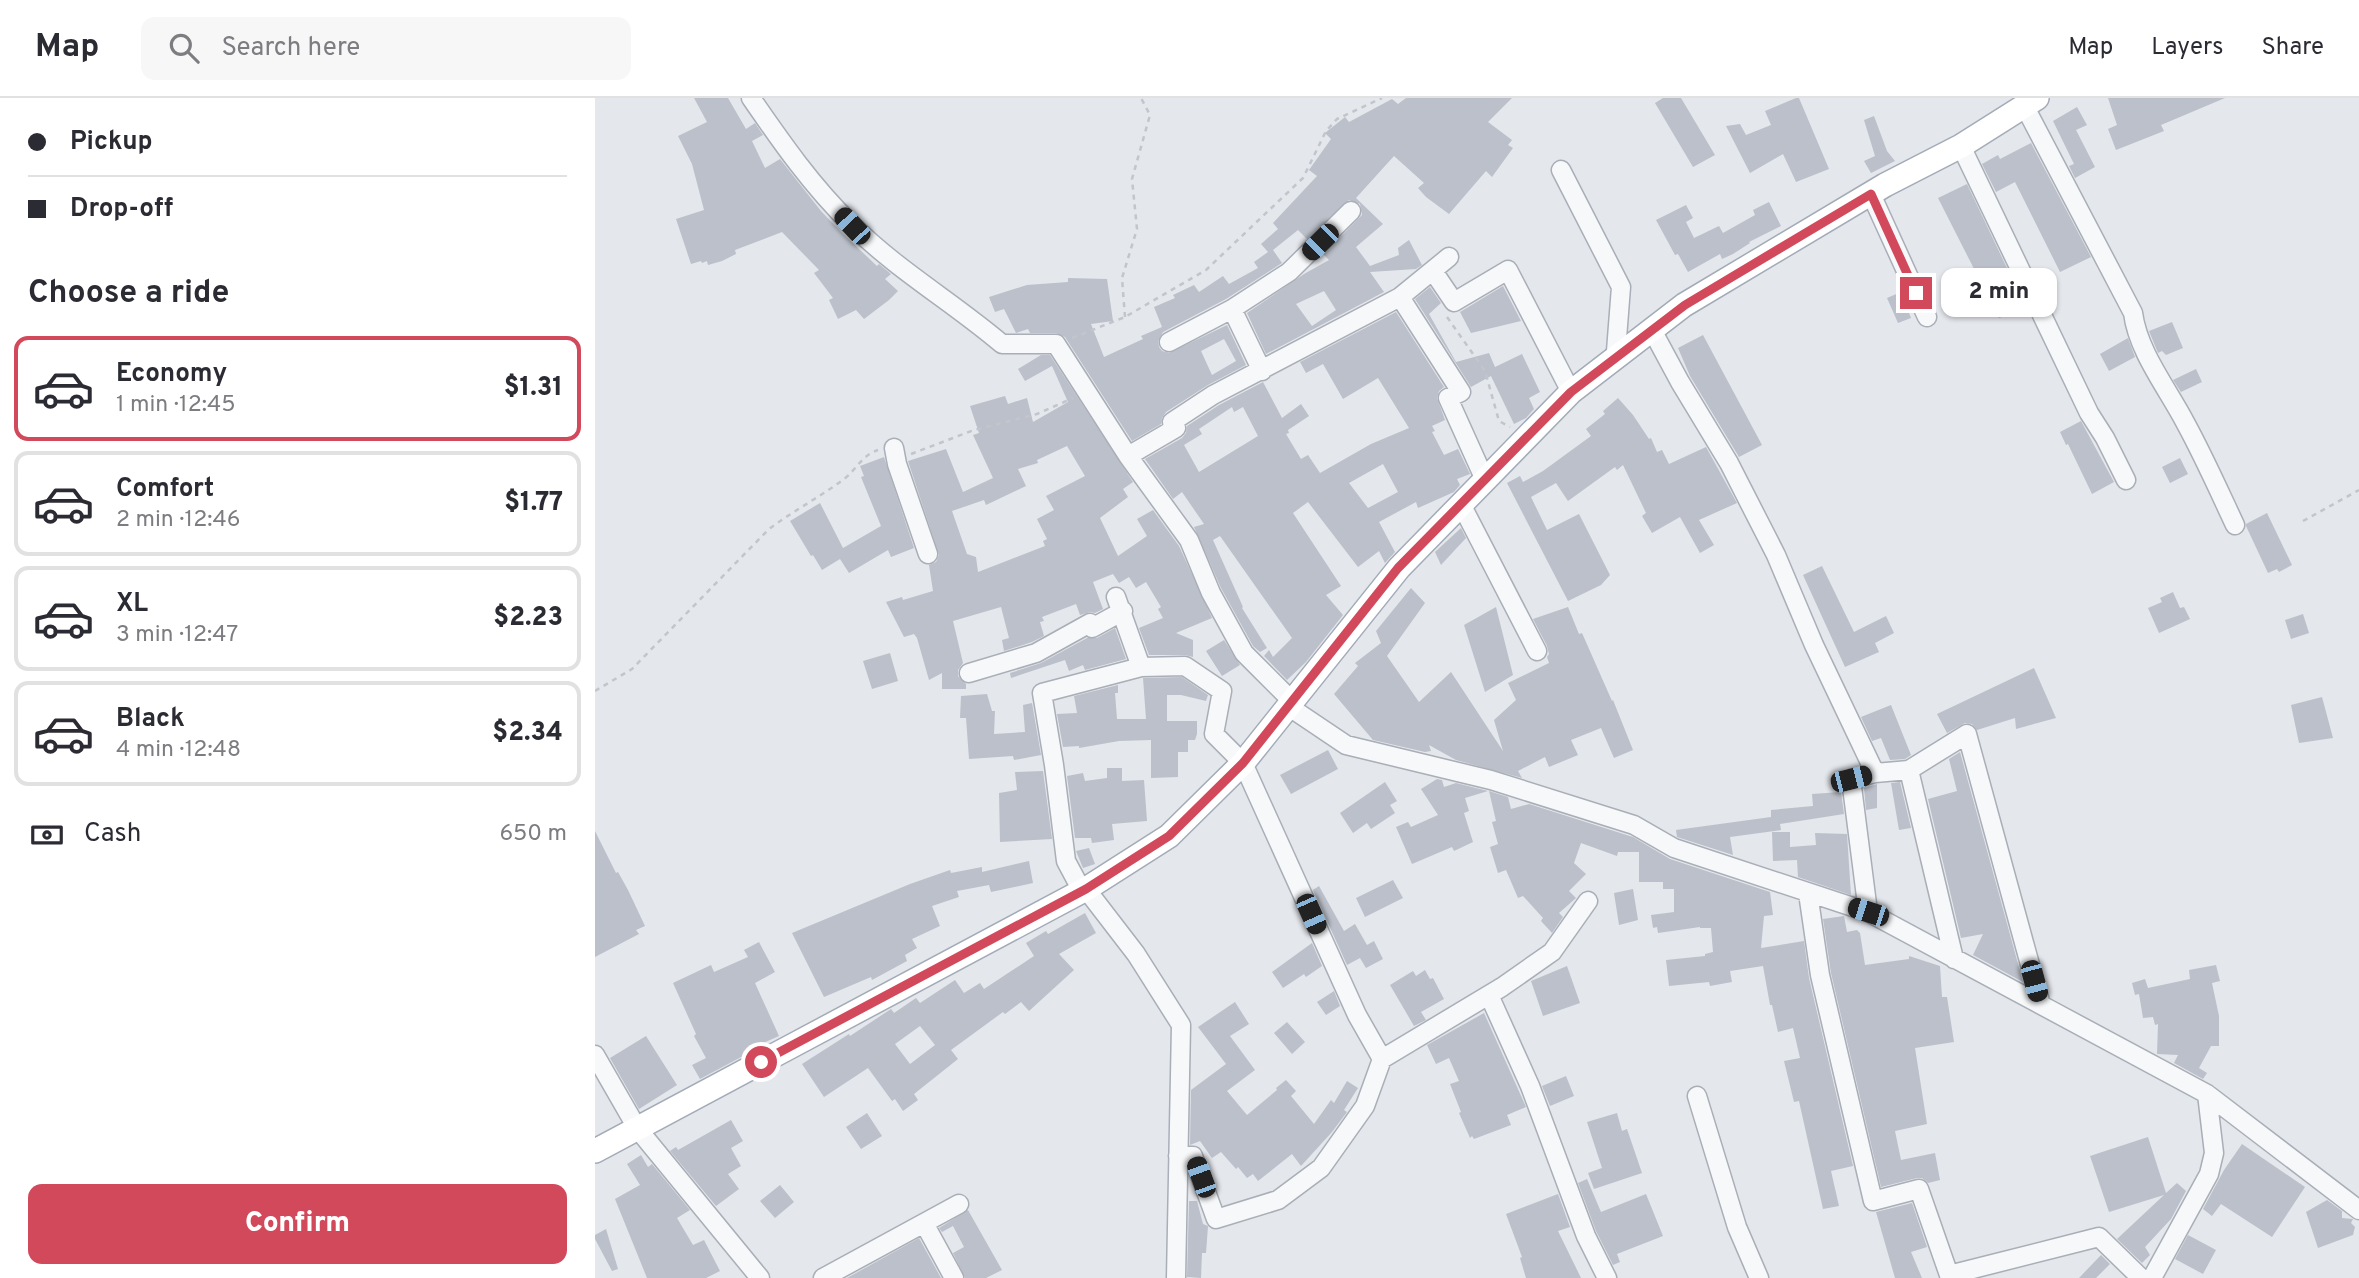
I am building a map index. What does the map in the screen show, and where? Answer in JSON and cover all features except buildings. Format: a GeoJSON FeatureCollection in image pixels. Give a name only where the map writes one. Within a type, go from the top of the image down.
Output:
{"type":"FeatureCollection","features":[{"type":"Feature","properties":{"kind":"main road"},"geometry":{"type":"LineString","coordinates":[[595,1151],[1084,890],[1169,836],[1243,763],[1398,568],[1571,392],[1685,305],[1871,194],[1961,146],[2031,102]]}},
{"type":"Feature","properties":{"kind":"street"},"geometry":{"type":"LineString","coordinates":[[751,98],[805,175],[852,226],[899,265],[968,315],[1002,344],[1056,344],[1128,456],[1189,540],[1211,593],[1244,653],[1290,703],[1346,745],[1491,780],[1634,825],[1674,848],[1868,912],[2207,1094],[2359,1208]]}},
{"type":"Feature","properties":{"kind":"street"},"geometry":{"type":"LineString","coordinates":[[2031,102],[2133,313],[2135,326],[2153,365],[2197,443],[2235,525]]}},
{"type":"Feature","properties":{"kind":"street"},"geometry":{"type":"LineString","coordinates":[[1961,146],[2089,413],[2126,480]]}},
{"type":"Feature","properties":{"kind":"street"},"geometry":{"type":"LineString","coordinates":[[1561,170],[1621,287],[1616,351]]}},
{"type":"Feature","properties":{"kind":"street"},"geometry":{"type":"LineString","coordinates":[[1871,194],[1927,317]]}},
{"type":"Feature","properties":{"kind":"street"},"geometry":{"type":"LineString","coordinates":[[1169,342],[1232,309],[1290,272],[1351,211]]}},
{"type":"Feature","properties":{"kind":"street"},"geometry":{"type":"LineString","coordinates":[[1128,456],[1176,428],[1172,422],[1213,395],[1401,297],[1449,257]]}},
{"type":"Feature","properties":{"kind":"street"},"geometry":{"type":"LineString","coordinates":[[1433,271],[1454,302],[1507,270],[1571,392]]}},
{"type":"Feature","properties":{"kind":"street"},"geometry":{"type":"LineString","coordinates":[[1401,297],[1461,392],[1448,398],[1485,480]]}},
{"type":"Feature","properties":{"kind":"street"},"geometry":{"type":"LineString","coordinates":[[1232,309],[1262,370]]}},
{"type":"Feature","properties":{"kind":"street"},"geometry":{"type":"LineString","coordinates":[[1652,330],[1729,463],[1770,544],[1875,773]]}},
{"type":"Feature","properties":{"kind":"street"},"geometry":{"type":"LineString","coordinates":[[894,448],[928,554]]}},
{"type":"Feature","properties":{"kind":"street"},"geometry":{"type":"LineString","coordinates":[[1461,504],[1537,652]]}},
{"type":"Feature","properties":{"kind":"street"},"geometry":{"type":"LineString","coordinates":[[969,673],[1036,653],[1090,623],[1092,628],[1120,604],[1141,667]]}},
{"type":"Feature","properties":{"kind":"street"},"geometry":{"type":"LineString","coordinates":[[1175,1278],[1181,1024],[1136,954],[1084,890],[1066,861],[1042,693],[1141,667],[1185,666],[1222,691],[1214,734],[1243,763],[1357,1015],[1382,1059]]}},
{"type":"Feature","properties":{"kind":"street"},"geometry":{"type":"LineString","coordinates":[[1868,912],[1851,779],[1909,769],[1967,734],[2041,1005]]}},
{"type":"Feature","properties":{"kind":"street"},"geometry":{"type":"LineString","coordinates":[[1909,769],[1954,959]]}},
{"type":"Feature","properties":{"kind":"street"},"geometry":{"type":"LineString","coordinates":[[1808,893],[1820,975],[1873,1200],[1919,1189],[1950,1276],[2099,1237],[2141,1278]]}},
{"type":"Feature","properties":{"kind":"street"},"geometry":{"type":"LineString","coordinates":[[1178,1156],[1193,1156],[1216,1219],[1278,1199],[1321,1168],[1365,1106],[1382,1059],[1489,995],[1552,952],[1588,901]]}},
{"type":"Feature","properties":{"kind":"street"},"geometry":{"type":"LineString","coordinates":[[1489,995],[1530,1086],[1585,1236],[1607,1278]]}},
{"type":"Feature","properties":{"kind":"street"},"geometry":{"type":"LineString","coordinates":[[595,1055],[637,1128],[760,1278]]}},
{"type":"Feature","properties":{"kind":"street"},"geometry":{"type":"LineString","coordinates":[[2152,1278],[2209,1174],[2214,1153],[2207,1094]]}},
{"type":"Feature","properties":{"kind":"street"},"geometry":{"type":"LineString","coordinates":[[1697,1096],[1737,1227],[1759,1278]]}},
{"type":"Feature","properties":{"kind":"street"},"geometry":{"type":"LineString","coordinates":[[823,1278],[959,1204]]}},
{"type":"Feature","properties":{"kind":"street"},"geometry":{"type":"LineString","coordinates":[[924,1223],[954,1278]]}},
{"type":"Feature","properties":{"kind":"path"},"geometry":{"type":"LineString","coordinates":[[1125,317],[1122,278],[1137,229],[1132,179],[1150,115],[1141,98]]}},
{"type":"Feature","properties":{"kind":"path"},"geometry":{"type":"LineString","coordinates":[[1056,344],[1125,317],[1206,270],[1303,178],[1320,148],[1325,131],[1337,119],[1382,98]]}},
{"type":"Feature","properties":{"kind":"path"},"geometry":{"type":"LineString","coordinates":[[1443,312],[1485,371],[1499,421],[1527,437]]}},
{"type":"Feature","properties":{"kind":"path"},"geometry":{"type":"LineString","coordinates":[[595,691],[632,669],[769,529],[846,478],[868,453],[889,447],[910,454],[974,430],[1037,414],[1085,392]]}},
{"type":"Feature","properties":{"kind":"path"},"geometry":{"type":"LineString","coordinates":[[2303,521],[2359,491]]}},
{"type":"Feature","properties":{"kind":"route"},"geometry":{"type":"LineString","coordinates":[[761,1062],[1086,889],[1169,836],[1243,763],[1398,568],[1571,392],[1685,305],[1871,194],[1916,293]]}}]}
